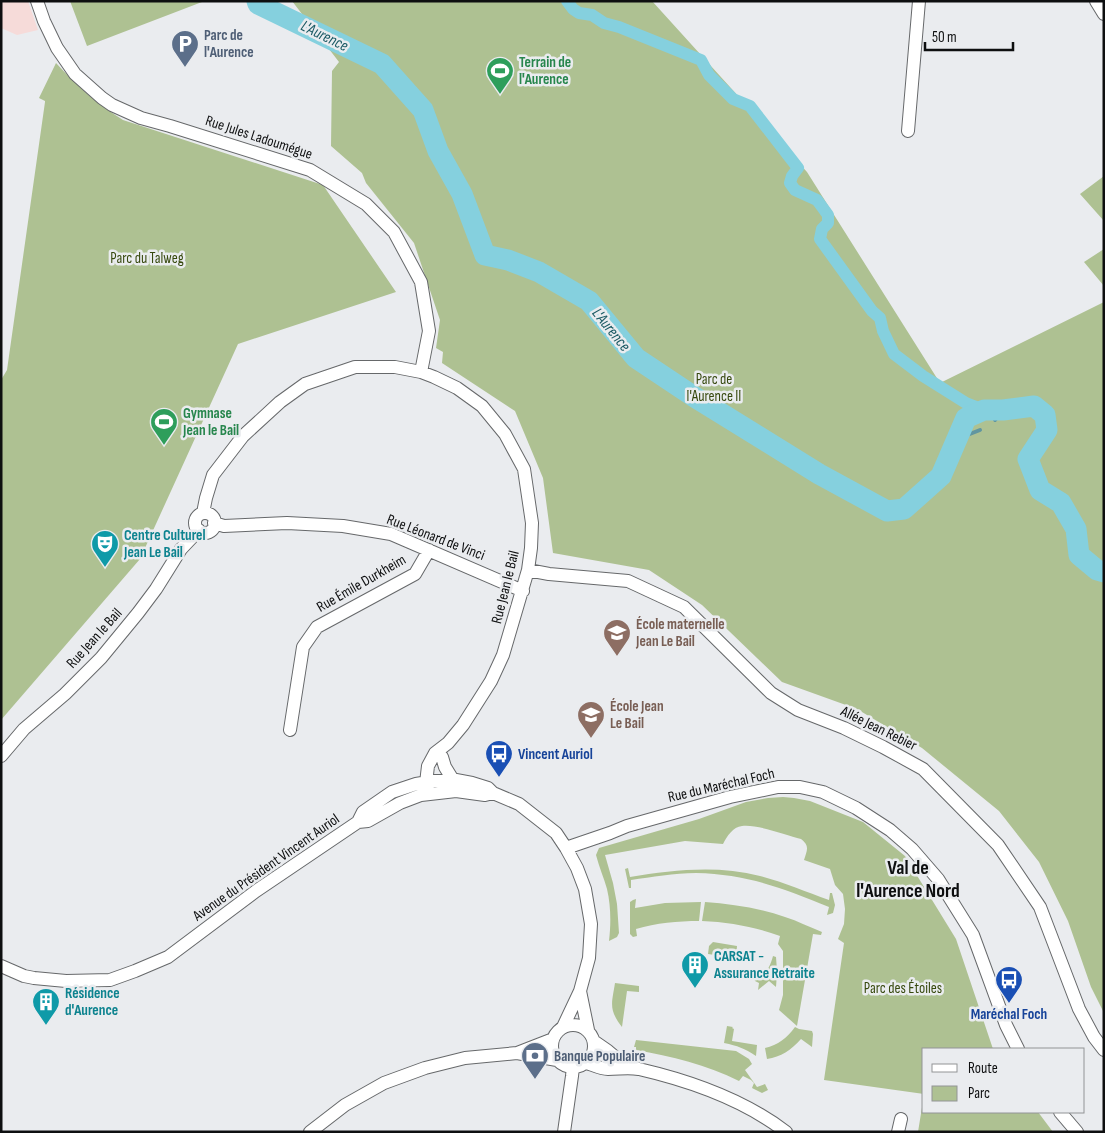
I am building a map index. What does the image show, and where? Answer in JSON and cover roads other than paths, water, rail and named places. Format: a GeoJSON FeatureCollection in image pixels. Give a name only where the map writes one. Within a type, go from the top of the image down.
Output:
{"type":"FeatureCollection","features":[{"type":"Feature","properties":{"kind":"street","name":"Rue Jules Ladoumégue"},"geometry":{"type":"LineString","coordinates":[[37,1],[57,48],[75,74],[112,105],[141,118],[310,170],[366,204],[394,232],[421,282],[430,332],[421,372]]}},
{"type":"Feature","properties":{"kind":"street"},"geometry":{"type":"LineString","coordinates":[[908,131],[919,1]]}},
{"type":"Feature","properties":{"kind":"street"},"geometry":{"type":"LineString","coordinates":[[1096,1],[1104,14]]}},
{"type":"Feature","properties":{"kind":"street","name":"Rue Jean le Bail"},"geometry":{"type":"LineString","coordinates":[[203,513],[213,475],[243,436],[280,402],[305,384],[355,368],[396,367],[421,372],[457,388],[482,406],[505,434],[524,469],[532,523],[531,548],[523,591],[503,655],[474,708],[448,743],[434,753],[426,776],[431,788]]}},
{"type":"Feature","properties":{"kind":"street"},"geometry":{"type":"LineString","coordinates":[[206,513],[213,518],[214,523],[208,532],[204,532],[196,527],[195,520],[199,514],[206,513]]}},
{"type":"Feature","properties":{"kind":"street","name":"Rue Léonard de Vinci"},"geometry":{"type":"LineString","coordinates":[[214,523],[224,526],[287,524],[343,526],[391,534],[523,591]]}},
{"type":"Feature","properties":{"kind":"street","name":"Rue Jean le Bail"},"geometry":{"type":"LineString","coordinates":[[1,756],[24,728],[64,694],[101,658],[138,613],[181,549],[199,530]]}},
{"type":"Feature","properties":{"kind":"street","name":"Rue Émile Durkheim"},"geometry":{"type":"LineString","coordinates":[[290,730],[303,647],[317,627],[415,574],[429,550]]}},
{"type":"Feature","properties":{"kind":"street","name":"Allée Jean Rebier"},"geometry":{"type":"LineString","coordinates":[[528,570],[549,574],[628,581],[684,607],[771,693],[798,710],[844,728],[923,769],[998,845],[1040,907],[1079,1009],[1094,1037],[1104,1050]]}},
{"type":"Feature","properties":{"kind":"street"},"geometry":{"type":"LineString","coordinates":[[431,788],[437,766],[448,743]]}},
{"type":"Feature","properties":{"kind":"street"},"geometry":{"type":"LineString","coordinates":[[442,757],[445,767],[453,780]]}},
{"type":"Feature","properties":{"kind":"street"},"geometry":{"type":"LineString","coordinates":[[431,788],[453,780],[488,788],[493,794]]}},
{"type":"Feature","properties":{"kind":"street","name":"Avenue du Président Vincent Auriol"},"geometry":{"type":"LineString","coordinates":[[1,966],[24,976],[66,981],[110,980],[135,971],[168,957],[256,890],[358,822],[363,812],[392,792],[406,787],[431,788]]}},
{"type":"Feature","properties":{"kind":"street","name":"Rue du Maréchal Foch"},"geometry":{"type":"LineString","coordinates":[[566,848],[610,834],[627,826],[730,797],[778,787],[800,787],[823,792],[856,808],[890,830],[912,848],[938,878],[973,935],[1006,1025],[1018,1048]]}},
{"type":"Feature","properties":{"kind":"street"},"geometry":{"type":"LineString","coordinates":[[431,788],[485,795],[493,794],[519,804],[556,833],[566,848],[577,868],[585,889],[591,924],[589,958],[580,991],[563,1027],[553,1039],[552,1050],[557,1060],[562,1064],[572,1067],[582,1066],[593,1054],[595,1042]]}},
{"type":"Feature","properties":{"kind":"street"},"geometry":{"type":"LineString","coordinates":[[580,991],[588,1030],[595,1042],[627,1067]]}},
{"type":"Feature","properties":{"kind":"street"},"geometry":{"type":"LineString","coordinates":[[563,1027],[576,1024],[588,1030]]}},
{"type":"Feature","properties":{"kind":"street"},"geometry":{"type":"LineString","coordinates":[[517,1053],[553,1039]]}},
{"type":"Feature","properties":{"kind":"street"},"geometry":{"type":"LineString","coordinates":[[310,1132],[345,1105],[384,1083],[425,1068],[465,1058],[517,1053],[557,1060]]}},
{"type":"Feature","properties":{"kind":"street"},"geometry":{"type":"LineString","coordinates":[[586,1063],[607,1069],[627,1067],[667,1076],[699,1086],[736,1101],[786,1132]]}},
{"type":"Feature","properties":{"kind":"street"},"geometry":{"type":"LineString","coordinates":[[564,1132],[572,1067]]}},
{"type":"Feature","properties":{"kind":"street"},"geometry":{"type":"LineString","coordinates":[[1061,1113],[1077,1132]]}},
{"type":"Feature","properties":{"kind":"street"},"geometry":{"type":"LineString","coordinates":[[898,1132],[900,1118]]}},
{"type":"Feature","properties":{"kind":"waterway","name":"L'Aurence"},"geometry":{"type":"LineString","coordinates":[[257,1],[258,4],[382,64],[423,110],[438,151],[462,194],[485,255],[508,260],[539,272],[589,301],[636,358],[693,396],[819,474],[887,511],[904,509],[941,476],[966,418],[984,410],[1003,410],[1034,406],[1045,415],[1047,430],[1028,459],[1040,490],[1061,503],[1076,529],[1079,555],[1097,570],[1104,572]]}},
{"type":"Feature","properties":{"kind":"waterway","name":"L'Aurence"},"geometry":{"type":"LineString","coordinates":[[567,1],[579,13],[592,15],[604,23],[619,27],[701,60],[709,75],[733,99],[750,106],[798,168],[792,176],[790,183],[795,190],[817,200],[828,215],[828,223],[822,229],[820,239],[872,311],[880,318],[883,331],[894,354],[923,376],[966,403],[984,410]]}},
{"type":"Feature","properties":{"kind":"waterway"},"geometry":{"type":"LineString","coordinates":[[995,420],[1003,410]]}},
{"type":"Feature","properties":{"kind":"waterway"},"geometry":{"type":"LineString","coordinates":[[957,439],[980,430]]}},
{"type":"Feature","properties":{"kind":"place","name":"Parc de l'Aurence"},"geometry":{"type":"Point","coordinates":[185,68]}},
{"type":"Feature","properties":{"kind":"place","name":"Terrain de l'Aurence"},"geometry":{"type":"Point","coordinates":[500,95]}},
{"type":"Feature","properties":{"kind":"place","name":"Gymnase Jean le Bail"},"geometry":{"type":"Point","coordinates":[164,446]}},
{"type":"Feature","properties":{"kind":"place","name":"Centre Culturel Jean Le Bail"},"geometry":{"type":"Point","coordinates":[105,568]}},
{"type":"Feature","properties":{"kind":"place","name":"École maternelle Jean Le Bail"},"geometry":{"type":"Point","coordinates":[617,657]}},
{"type":"Feature","properties":{"kind":"place","name":"École Jean Le Bail"},"geometry":{"type":"Point","coordinates":[591,739]}},
{"type":"Feature","properties":{"kind":"place","name":"Vincent Auriol"},"geometry":{"type":"Point","coordinates":[499,778]}},
{"type":"Feature","properties":{"kind":"place","name":"CARSAT - Assurance Retraite"},"geometry":{"type":"Point","coordinates":[695,989]}},
{"type":"Feature","properties":{"kind":"place","name":"Maréchal Foch"},"geometry":{"type":"Point","coordinates":[1009,1004]}},
{"type":"Feature","properties":{"kind":"place","name":"Résidence d'Aurence"},"geometry":{"type":"Point","coordinates":[46,1026]}},
{"type":"Feature","properties":{"kind":"place","name":"Banque Populaire"},"geometry":{"type":"Point","coordinates":[535,1080]}},
{"type":"Feature","properties":{"kind":"district","name":"Val de l'Aurence Nord"},"geometry":{"type":"Point","coordinates":[908,878]}},
{"type":"Feature","properties":{"kind":"park label","name":"Parc du Talweg"},"geometry":{"type":"Point","coordinates":[147,258]}},
{"type":"Feature","properties":{"kind":"park label","name":"Parc de l'Aurence II"},"geometry":{"type":"Point","coordinates":[714,388]}},
{"type":"Feature","properties":{"kind":"park label","name":"Parc des Étoiles"},"geometry":{"type":"Point","coordinates":[903,988]}}]}
